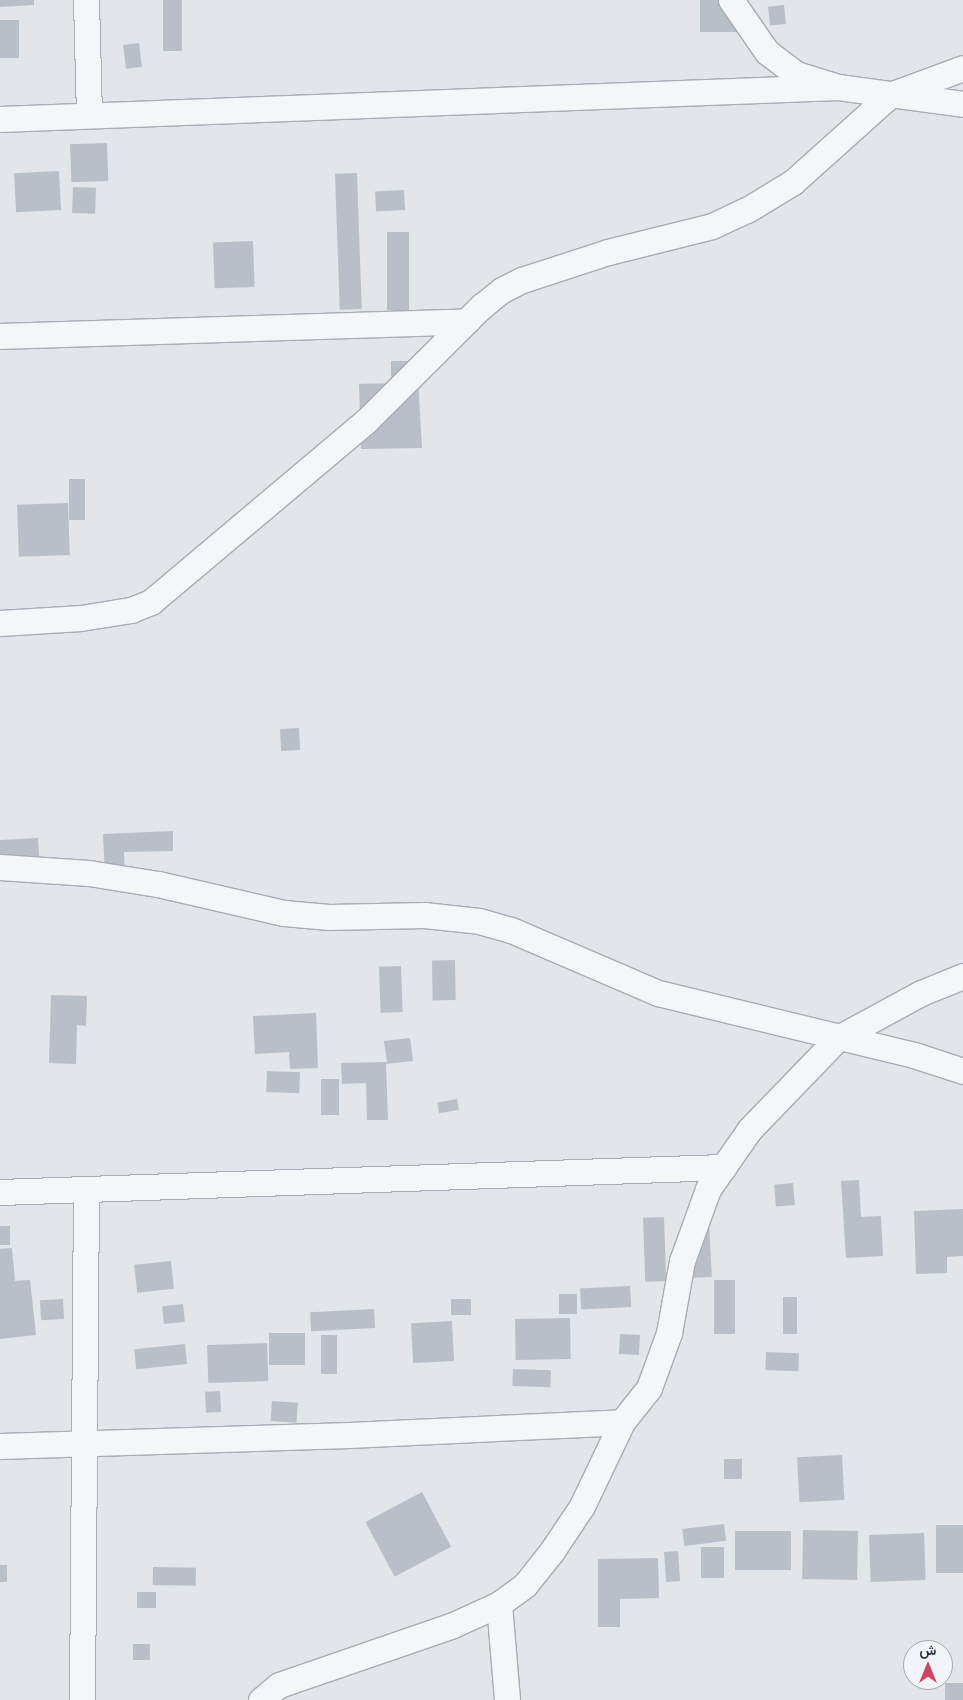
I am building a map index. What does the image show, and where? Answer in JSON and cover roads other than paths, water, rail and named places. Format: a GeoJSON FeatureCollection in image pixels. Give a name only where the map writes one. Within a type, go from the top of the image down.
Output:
{"type":"FeatureCollection","features":[{"type":"Feature","properties":{"kind":"street"},"geometry":{"type":"LineString","coordinates":[[86,0],[89,115]]}},
{"type":"Feature","properties":{"kind":"street"},"geometry":{"type":"LineString","coordinates":[[731,0],[767,52],[796,74],[838,87],[890,96],[963,104]]}},
{"type":"Feature","properties":{"kind":"street"},"geometry":{"type":"LineString","coordinates":[[0,623],[81,618],[131,610],[150,602],[365,422],[467,321],[502,290],[522,280],[608,252],[712,226],[747,210],[793,182],[890,96],[963,68]]}},
{"type":"Feature","properties":{"kind":"street"},"geometry":{"type":"LineString","coordinates":[[0,119],[838,87]]}},
{"type":"Feature","properties":{"kind":"street"},"geometry":{"type":"LineString","coordinates":[[0,336],[467,321]]}},
{"type":"Feature","properties":{"kind":"street"},"geometry":{"type":"LineString","coordinates":[[0,867],[89,874],[158,884],[284,914],[329,917],[424,915],[479,921],[511,930],[658,993],[914,1055],[963,1071]]}},
{"type":"Feature","properties":{"kind":"street"},"geometry":{"type":"LineString","coordinates":[[261,1700],[279,1685],[453,1625],[499,1604],[525,1585],[552,1551],[582,1506],[622,1422],[648,1388],[669,1333],[682,1261],[708,1189],[750,1129],[838,1038],[921,994],[963,976]]}},
{"type":"Feature","properties":{"kind":"street"},"geometry":{"type":"LineString","coordinates":[[0,1192],[724,1167]]}},
{"type":"Feature","properties":{"kind":"street"},"geometry":{"type":"LineString","coordinates":[[82,1700],[86,1189]]}},
{"type":"Feature","properties":{"kind":"street"},"geometry":{"type":"LineString","coordinates":[[0,1446],[622,1422]]}},
{"type":"Feature","properties":{"kind":"street"},"geometry":{"type":"LineString","coordinates":[[499,1604],[507,1700]]}}]}
